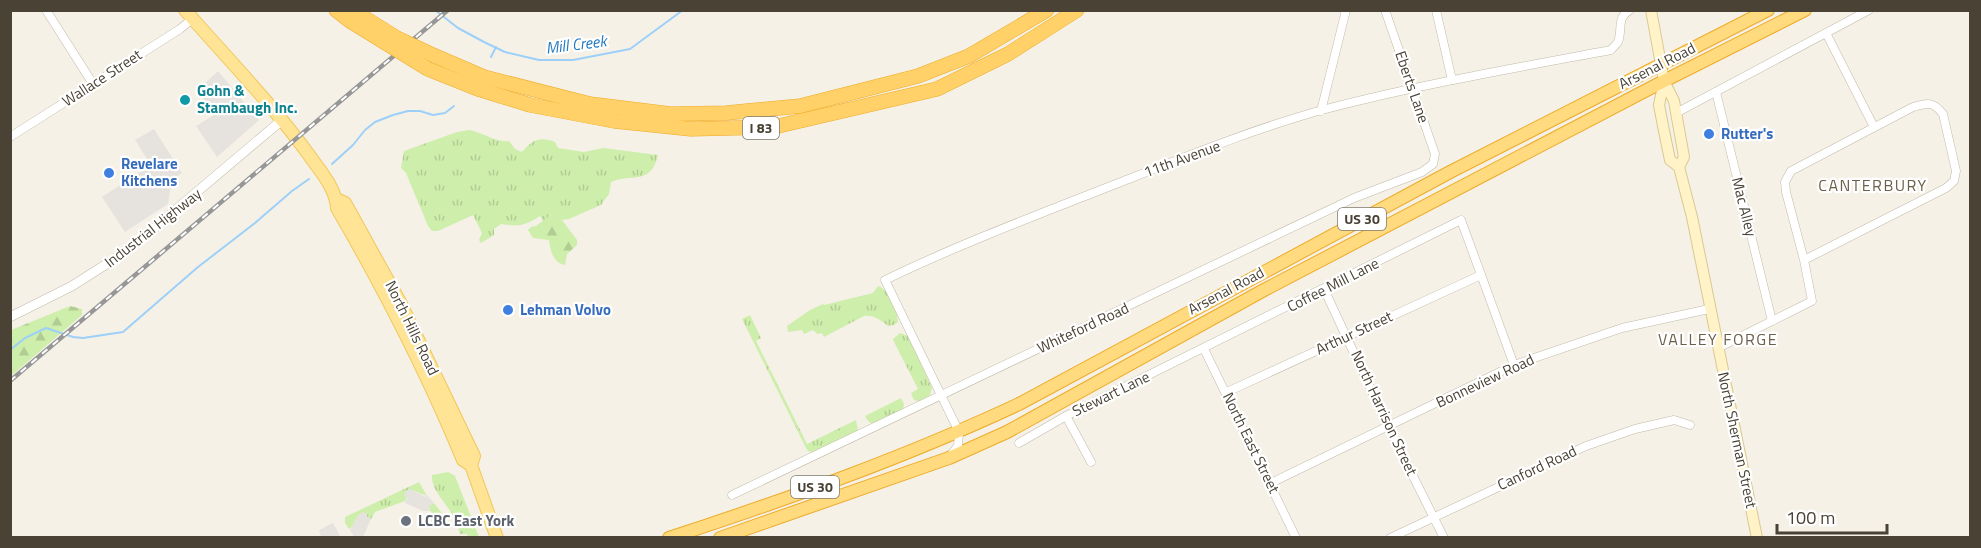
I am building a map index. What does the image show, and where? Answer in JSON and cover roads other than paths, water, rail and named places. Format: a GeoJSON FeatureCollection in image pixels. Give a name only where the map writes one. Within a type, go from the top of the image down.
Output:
{"type":"FeatureCollection","features":[{"type":"Feature","properties":{"kind":"highway","name":"I 83"},"geometry":{"type":"LineString","coordinates":[[336,10],[354,15],[397,38],[484,77],[590,104],[671,114],[726,113],[800,106],[918,76],[969,56],[1047,10]]}},
{"type":"Feature","properties":{"kind":"highway","name":"I 83"},"geometry":{"type":"LineString","coordinates":[[354,15],[428,69],[478,89],[530,105],[614,121],[691,129],[774,127],[937,89],[1008,54],[1077,10]]}},
{"type":"Feature","properties":{"kind":"highway","name":"Arsenal Road"},"geometry":{"type":"LineString","coordinates":[[669,537],[874,466],[959,432],[1019,404],[1431,182],[1768,10]]}},
{"type":"Feature","properties":{"kind":"highway","name":"Arsenal Road"},"geometry":{"type":"LineString","coordinates":[[720,537],[949,458],[1007,432],[1264,290],[1805,10]]}},
{"type":"Feature","properties":{"kind":"main road","name":"North Sherman Street"},"geometry":{"type":"LineString","coordinates":[[1651,10],[1664,81],[1674,101],[1684,157],[1679,167]]}},
{"type":"Feature","properties":{"kind":"main road","name":"North Hills Road"},"geometry":{"type":"LineString","coordinates":[[189,14],[282,120],[323,174],[336,199],[337,208],[392,308],[463,460],[471,465],[497,537]]}},
{"type":"Feature","properties":{"kind":"main road","name":"North Sherman Street"},"geometry":{"type":"LineString","coordinates":[[1664,81],[1659,105],[1670,160],[1679,167],[1692,217],[1757,537]]}},
{"type":"Feature","properties":{"kind":"street"},"geometry":{"type":"LineString","coordinates":[[46,10],[93,84]]}},
{"type":"Feature","properties":{"kind":"street"},"geometry":{"type":"LineString","coordinates":[[1321,111],[1346,10]]}},
{"type":"Feature","properties":{"kind":"street","name":"Eberts Lane"},"geometry":{"type":"LineString","coordinates":[[1385,10],[1436,154],[1434,164]]}},
{"type":"Feature","properties":{"kind":"street"},"geometry":{"type":"LineString","coordinates":[[1436,10],[1452,80]]}},
{"type":"Feature","properties":{"kind":"street","name":"11th Avenue"},"geometry":{"type":"LineString","coordinates":[[959,432],[885,280],[1059,206],[1172,162],[1321,111],[1452,80],[1611,50],[1618,42],[1620,19],[1630,10]]}},
{"type":"Feature","properties":{"kind":"street"},"geometry":{"type":"LineString","coordinates":[[1676,113],[1869,10]]}},
{"type":"Feature","properties":{"kind":"street","name":"Wallace Street"},"geometry":{"type":"LineString","coordinates":[[11,136],[180,29],[189,14]]}},
{"type":"Feature","properties":{"kind":"street"},"geometry":{"type":"LineString","coordinates":[[1826,33],[1874,127]]}},
{"type":"Feature","properties":{"kind":"street","name":"Mac Alley"},"geometry":{"type":"LineString","coordinates":[[1716,92],[1772,321]]}},
{"type":"Feature","properties":{"kind":"street"},"geometry":{"type":"LineString","coordinates":[[1718,348],[1812,301],[1785,182],[1791,171],[1913,107],[1926,104],[1937,106],[1943,114],[1956,171],[1954,181],[1946,188],[1804,260]]}},
{"type":"Feature","properties":{"kind":"street","name":"Industrial Highway"},"geometry":{"type":"LineString","coordinates":[[10,317],[72,286],[127,251],[282,120]]}},
{"type":"Feature","properties":{"kind":"street","name":"Whiteford Road"},"geometry":{"type":"LineString","coordinates":[[732,495],[1354,198],[1422,172],[1434,164]]}},
{"type":"Feature","properties":{"kind":"street","name":"Coffee Mill Lane"},"geometry":{"type":"LineString","coordinates":[[1204,349],[1461,220],[1481,275]]}},
{"type":"Feature","properties":{"kind":"street"},"geometry":{"type":"LineString","coordinates":[[1481,275],[1514,365]]}},
{"type":"Feature","properties":{"kind":"street","name":"Arthur Street"},"geometry":{"type":"LineString","coordinates":[[1227,392],[1481,275]]}},
{"type":"Feature","properties":{"kind":"street","name":"North Harrison Street"},"geometry":{"type":"LineString","coordinates":[[1324,289],[1388,426],[1444,537]]}},
{"type":"Feature","properties":{"kind":"street","name":"Bonneview Road"},"geometry":{"type":"LineString","coordinates":[[1271,483],[1514,365],[1622,328],[1709,309]]}},
{"type":"Feature","properties":{"kind":"street","name":"North East Street"},"geometry":{"type":"LineString","coordinates":[[1204,349],[1296,537]]}},
{"type":"Feature","properties":{"kind":"street","name":"Stewart Lane"},"geometry":{"type":"LineString","coordinates":[[1019,443],[1066,416],[1204,349]]}},
{"type":"Feature","properties":{"kind":"street"},"geometry":{"type":"LineString","coordinates":[[1066,416],[1091,462]]}},
{"type":"Feature","properties":{"kind":"street","name":"Canford Road"},"geometry":{"type":"LineString","coordinates":[[1390,537],[1586,446],[1635,429],[1674,420],[1690,425]]}},
{"type":"Feature","properties":{"kind":"street"},"geometry":{"type":"LineString","coordinates":[[949,458],[958,446],[959,432]]}},
{"type":"Feature","properties":{"kind":"waterway","name":"Mill Creek"},"geometry":{"type":"LineString","coordinates":[[435,10],[458,28],[484,42],[505,52],[539,60],[573,60],[630,49],[683,10]]}},
{"type":"Feature","properties":{"kind":"waterway"},"geometry":{"type":"LineString","coordinates":[[491,57],[496,47]]}},
{"type":"Feature","properties":{"kind":"waterway"},"geometry":{"type":"LineString","coordinates":[[332,164],[375,122],[408,111],[420,111],[433,115],[445,113],[454,106]]}},
{"type":"Feature","properties":{"kind":"waterway"},"geometry":{"type":"LineString","coordinates":[[10,350],[25,338],[46,328],[83,338],[123,332],[198,267],[309,179]]}},
{"type":"Feature","properties":{"kind":"railway"},"geometry":{"type":"LineString","coordinates":[[10,381],[448,10]]}},
{"type":"Feature","properties":{"kind":"place","name":"Gohn & Stambaugh Inc."},"geometry":{"type":"Point","coordinates":[185,100]}},
{"type":"Feature","properties":{"kind":"place","name":"Rutter's"},"geometry":{"type":"Point","coordinates":[1709,134]}},
{"type":"Feature","properties":{"kind":"place","name":"Revelare Kitchens"},"geometry":{"type":"Point","coordinates":[109,173]}},
{"type":"Feature","properties":{"kind":"place","name":"Lehman Volvo"},"geometry":{"type":"Point","coordinates":[508,310]}},
{"type":"Feature","properties":{"kind":"place","name":"LCBC East York"},"geometry":{"type":"Point","coordinates":[406,521]}},
{"type":"Feature","properties":{"kind":"district","name":"CANTERBURY"},"geometry":{"type":"Point","coordinates":[1873,185]}},
{"type":"Feature","properties":{"kind":"district","name":"VALLEY FORGE"},"geometry":{"type":"Point","coordinates":[1718,339]}}]}
